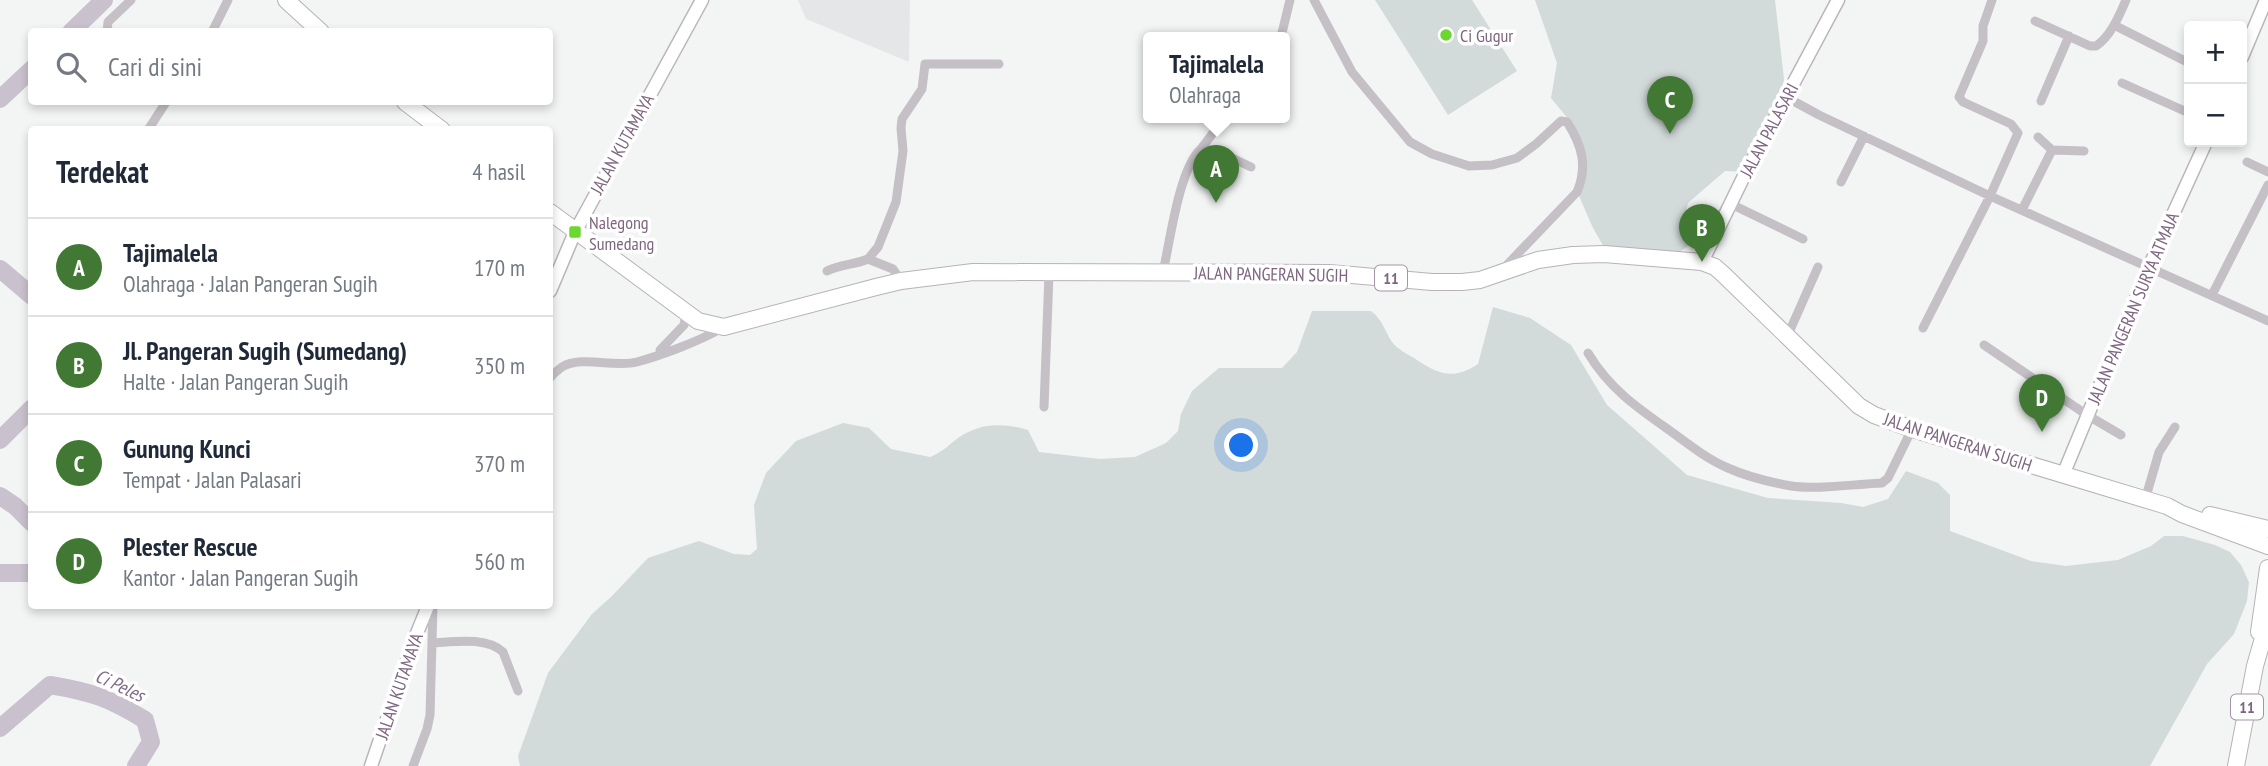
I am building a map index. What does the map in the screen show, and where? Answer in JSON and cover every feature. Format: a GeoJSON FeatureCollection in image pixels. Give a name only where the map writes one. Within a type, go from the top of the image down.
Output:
{"type":"FeatureCollection","features":[{"type":"Feature","properties":{"kind":"highway"},"geometry":{"type":"LineString","coordinates":[[286,0],[317,28]]}},
{"type":"Feature","properties":{"kind":"highway"},"geometry":{"type":"LineString","coordinates":[[409,105],[437,126]]}},
{"type":"Feature","properties":{"kind":"highway"},"geometry":{"type":"LineString","coordinates":[[553,214],[686,313],[704,324],[724,327]]}},
{"type":"Feature","properties":{"kind":"highway","name":"JALAN PANGERAN SUGIH"},"geometry":{"type":"LineString","coordinates":[[724,327],[901,281],[973,272],[1329,273],[1452,282],[1480,280],[1538,260],[1573,255],[1604,254],[1702,262],[1723,274],[1859,406],[1874,415],[2167,506]]}},
{"type":"Feature","properties":{"kind":"highway","name":"11"},"geometry":{"type":"LineString","coordinates":[[2167,506],[2186,508],[2268,531],[2268,545],[2202,522],[2167,506]]}},
{"type":"Feature","properties":{"kind":"highway","name":"11"},"geometry":{"type":"LineString","coordinates":[[2259,648],[2259,629],[2268,568]]}},
{"type":"Feature","properties":{"kind":"highway","name":"11"},"geometry":{"type":"LineString","coordinates":[[2236,766],[2259,648],[2268,621]]}},
{"type":"Feature","properties":{"kind":"street"},"geometry":{"type":"LineString","coordinates":[[107,28],[108,22],[131,0]]}},
{"type":"Feature","properties":{"kind":"street"},"geometry":{"type":"LineString","coordinates":[[214,28],[228,0]]}},
{"type":"Feature","properties":{"kind":"street","name":"JALAN KUTAMAYA"},"geometry":{"type":"LineString","coordinates":[[553,284],[575,232],[702,0]]}},
{"type":"Feature","properties":{"kind":"street"},"geometry":{"type":"LineString","coordinates":[[1282,32],[1290,0]]}},
{"type":"Feature","properties":{"kind":"street"},"geometry":{"type":"LineString","coordinates":[[1314,0],[1352,72],[1410,142],[1432,154],[1469,166],[1492,165],[1517,158],[1561,121],[1567,121],[1582,151],[1582,180],[1577,192],[1498,275]]}},
{"type":"Feature","properties":{"kind":"street","name":"JALAN PALASARI"},"geometry":{"type":"LineString","coordinates":[[1702,262],[1838,0]]}},
{"type":"Feature","properties":{"kind":"street"},"geometry":{"type":"LineString","coordinates":[[1923,328],[1990,196],[2018,133],[2011,124],[1963,102],[1959,97],[1983,41],[1983,26],[1992,0]]}},
{"type":"Feature","properties":{"kind":"street"},"geometry":{"type":"LineString","coordinates":[[2035,21],[2090,46],[2096,46],[2114,25],[2126,0]]}},
{"type":"Feature","properties":{"kind":"street"},"geometry":{"type":"LineString","coordinates":[[2247,44],[2263,1]]}},
{"type":"Feature","properties":{"kind":"street"},"geometry":{"type":"LineString","coordinates":[[2114,25],[2184,60]]}},
{"type":"Feature","properties":{"kind":"street"},"geometry":{"type":"LineString","coordinates":[[2040,101],[2069,36]]}},
{"type":"Feature","properties":{"kind":"street"},"geometry":{"type":"LineString","coordinates":[[827,271],[840,265],[868,259],[878,247],[896,202],[903,151],[902,119],[922,89],[925,64],[999,64]]}},
{"type":"Feature","properties":{"kind":"street"},"geometry":{"type":"LineString","coordinates":[[2122,83],[2184,111]]}},
{"type":"Feature","properties":{"kind":"street"},"geometry":{"type":"LineString","coordinates":[[1786,97],[1990,196],[2268,321]]}},
{"type":"Feature","properties":{"kind":"street"},"geometry":{"type":"LineString","coordinates":[[151,126],[164,105]]}},
{"type":"Feature","properties":{"kind":"street"},"geometry":{"type":"LineString","coordinates":[[1163,272],[1185,176],[1194,156],[1220,123]]}},
{"type":"Feature","properties":{"kind":"street"},"geometry":{"type":"LineString","coordinates":[[1841,182],[1864,136]]}},
{"type":"Feature","properties":{"kind":"street"},"geometry":{"type":"LineString","coordinates":[[2038,137],[2052,150],[2084,151]]}},
{"type":"Feature","properties":{"kind":"street","name":"JALAN PANGERAN SURYA ATMAJA"},"geometry":{"type":"LineString","coordinates":[[2063,475],[2149,267],[2204,147]]}},
{"type":"Feature","properties":{"kind":"street"},"geometry":{"type":"LineString","coordinates":[[1201,149],[1217,151],[1251,167]]}},
{"type":"Feature","properties":{"kind":"street"},"geometry":{"type":"LineString","coordinates":[[2022,210],[2052,150]]}},
{"type":"Feature","properties":{"kind":"street"},"geometry":{"type":"LineString","coordinates":[[2247,162],[2268,172]]}},
{"type":"Feature","properties":{"kind":"street"},"geometry":{"type":"LineString","coordinates":[[2212,295],[2268,185]]}},
{"type":"Feature","properties":{"kind":"street"},"geometry":{"type":"LineString","coordinates":[[1731,204],[1803,239]]}},
{"type":"Feature","properties":{"kind":"street"},"geometry":{"type":"LineString","coordinates":[[868,259],[893,270],[901,281]]}},
{"type":"Feature","properties":{"kind":"street"},"geometry":{"type":"LineString","coordinates":[[1787,337],[1818,267]]}},
{"type":"Feature","properties":{"kind":"street"},"geometry":{"type":"LineString","coordinates":[[1044,407],[1049,274]]}},
{"type":"Feature","properties":{"kind":"street"},"geometry":{"type":"LineString","coordinates":[[653,355],[682,328],[686,322],[686,313]]}},
{"type":"Feature","properties":{"kind":"street"},"geometry":{"type":"LineString","coordinates":[[553,374],[563,366],[576,362],[616,365],[636,362],[704,338],[724,327]]}},
{"type":"Feature","properties":{"kind":"street"},"geometry":{"type":"LineString","coordinates":[[1984,345],[2121,435]]}},
{"type":"Feature","properties":{"kind":"street"},"geometry":{"type":"LineString","coordinates":[[1588,353],[1598,370],[1619,393],[1660,424],[1728,468],[1764,481],[1795,486],[1882,483],[1888,478],[1912,429]]}},
{"type":"Feature","properties":{"kind":"street"},"geometry":{"type":"LineString","coordinates":[[2146,500],[2159,452],[2175,427]]}},
{"type":"Feature","properties":{"kind":"street","name":"JALAN KUTAMAYA"},"geometry":{"type":"LineString","coordinates":[[371,766],[413,643],[430,609]]}},
{"type":"Feature","properties":{"kind":"street"},"geometry":{"type":"LineString","coordinates":[[413,766],[427,729],[431,609]]}},
{"type":"Feature","properties":{"kind":"street"},"geometry":{"type":"LineString","coordinates":[[432,643],[464,641],[499,648],[518,691]]}},
{"type":"Feature","properties":{"kind":"shaded area"},"geometry":{"type":"Polygon","coordinates":[[[798,0],[910,0],[909,62],[806,19],[798,0]]]}},
{"type":"Feature","properties":{"kind":"shaded area","name":"Ci Gugur"},"geometry":{"type":"Polygon","coordinates":[[[1375,0],[1472,0],[1517,71],[1448,115],[1375,0]]]}},
{"type":"Feature","properties":{"kind":"shaded area"},"geometry":{"type":"Polygon","coordinates":[[[1535,0],[1775,0],[1786,97],[1746,172],[1725,171],[1688,203],[1682,228],[1695,241],[1666,262],[1610,258],[1592,226],[1577,191],[1579,147],[1569,120],[1551,98],[1557,63],[1535,0]]]}},
{"type":"Feature","properties":{"kind":"shaded area"},"geometry":{"type":"Polygon","coordinates":[[[1493,307],[1530,318],[1571,345],[1607,405],[1687,475],[1768,498],[1863,507],[1888,499],[1906,471],[1938,483],[1950,495],[1950,531],[2031,561],[2066,566],[2118,560],[2151,546],[2164,536],[2183,536],[2215,545],[2230,552],[2241,565],[2249,582],[2247,601],[2234,634],[2207,664],[2150,766],[520,766],[518,756],[548,673],[592,614],[648,558],[699,541],[734,554],[750,555],[757,549],[754,505],[766,473],[796,441],[843,423],[869,428],[891,449],[930,457],[975,429],[1001,425],[1028,430],[1039,452],[1100,459],[1135,457],[1166,443],[1178,431],[1181,414],[1192,391],[1219,368],[1282,368],[1297,352],[1312,311],[1371,311],[1399,349],[1430,368],[1453,374],[1478,364],[1493,307]]]}},
{"type":"Feature","properties":{"kind":"waterway","name":"Ci Peles"},"geometry":{"type":"LineString","coordinates":[[75,28],[104,0]]}},
{"type":"Feature","properties":{"kind":"waterway","name":"Ci Peles"},"geometry":{"type":"LineString","coordinates":[[0,99],[28,73]]}},
{"type":"Feature","properties":{"kind":"waterway","name":"Ci Peles"},"geometry":{"type":"LineString","coordinates":[[0,269],[28,293]]}},
{"type":"Feature","properties":{"kind":"waterway","name":"Ci Peles"},"geometry":{"type":"LineString","coordinates":[[0,440],[28,412]]}},
{"type":"Feature","properties":{"kind":"waterway","name":"Ci Peles"},"geometry":{"type":"LineString","coordinates":[[0,496],[28,519]]}},
{"type":"Feature","properties":{"kind":"waterway","name":"Ci Peles"},"geometry":{"type":"LineString","coordinates":[[0,573],[28,573]]}},
{"type":"Feature","properties":{"kind":"waterway","name":"Ci Peles"},"geometry":{"type":"LineString","coordinates":[[0,728],[50,685],[89,693],[121,706],[145,720],[151,742],[136,766]]}},
{"type":"Feature","properties":{"kind":"place","name":"Ci Gugur"},"geometry":{"type":"Point","coordinates":[1446,35]}},
{"type":"Feature","properties":{"kind":"place","name":"Gunung Kunci"},"geometry":{"type":"Point","coordinates":[1670,134]}},
{"type":"Feature","properties":{"kind":"place","name":"Tajimalela"},"geometry":{"type":"Point","coordinates":[1216,203]}},
{"type":"Feature","properties":{"kind":"place","name":"Nalegong Sumedang"},"geometry":{"type":"Point","coordinates":[575,232]}},
{"type":"Feature","properties":{"kind":"place","name":"Jl. Pangeran Sugih (Sumedang)"},"geometry":{"type":"Point","coordinates":[1702,262]}},
{"type":"Feature","properties":{"kind":"place","name":"Plester Rescue"},"geometry":{"type":"Point","coordinates":[2042,432]}}]}
